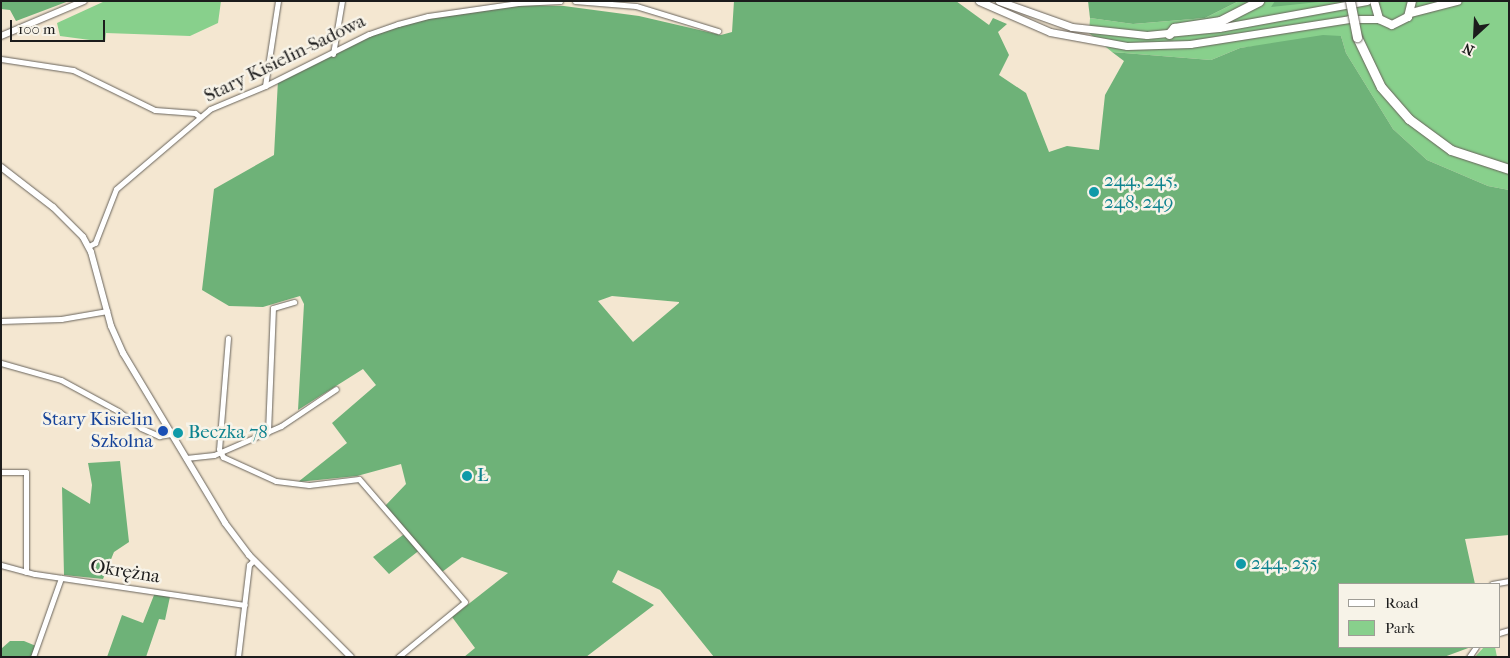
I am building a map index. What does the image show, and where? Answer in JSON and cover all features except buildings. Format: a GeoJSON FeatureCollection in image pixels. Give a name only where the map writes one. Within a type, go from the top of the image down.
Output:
{"type":"FeatureCollection","features":[{"type":"Feature","properties":{"kind":"highway"},"geometry":{"type":"LineString","coordinates":[[1169,34],[1174,28],[1220,21],[1259,1]]}},
{"type":"Feature","properties":{"kind":"highway"},"geometry":{"type":"LineString","coordinates":[[1350,1],[1357,37],[1381,87],[1409,119],[1451,150],[1509,169]]}},
{"type":"Feature","properties":{"kind":"main road"},"geometry":{"type":"LineString","coordinates":[[978,1],[1050,32],[1128,46],[1190,44],[1349,19],[1379,19],[1396,24],[1411,13],[1457,1]]}},
{"type":"Feature","properties":{"kind":"main road"},"geometry":{"type":"LineString","coordinates":[[999,1],[1072,27],[1128,34],[1169,34],[1276,19],[1367,1]]}},
{"type":"Feature","properties":{"kind":"main road"},"geometry":{"type":"LineString","coordinates":[[1374,1],[1379,19]]}},
{"type":"Feature","properties":{"kind":"main road"},"geometry":{"type":"LineString","coordinates":[[1411,13],[1412,1]]}},
{"type":"Feature","properties":{"kind":"street"},"geometry":{"type":"LineString","coordinates":[[1,36],[84,1]]}},
{"type":"Feature","properties":{"kind":"street"},"geometry":{"type":"LineString","coordinates":[[265,86],[278,1]]}},
{"type":"Feature","properties":{"kind":"street"},"geometry":{"type":"LineString","coordinates":[[332,54],[342,1]]}},
{"type":"Feature","properties":{"kind":"street","name":"Stary Kisielin-Sadowa"},"geometry":{"type":"LineString","coordinates":[[88,246],[95,243],[102,218],[116,190],[210,109],[265,86],[369,34],[409,20],[522,2],[560,1]]}},
{"type":"Feature","properties":{"kind":"street"},"geometry":{"type":"LineString","coordinates":[[575,1],[636,6],[718,31]]}},
{"type":"Feature","properties":{"kind":"street","name":"Stary Kisielin-Sadowa"},"geometry":{"type":"LineString","coordinates":[[1,59],[73,70],[155,110],[195,113],[200,117]]}},
{"type":"Feature","properties":{"kind":"street"},"geometry":{"type":"LineString","coordinates":[[1,167],[53,207],[88,246],[107,311],[122,353],[235,537],[254,560],[351,657]]}},
{"type":"Feature","properties":{"kind":"street"},"geometry":{"type":"LineString","coordinates":[[268,432],[273,308],[294,302]]}},
{"type":"Feature","properties":{"kind":"street"},"geometry":{"type":"LineString","coordinates":[[1,321],[60,318],[107,311]]}},
{"type":"Feature","properties":{"kind":"street"},"geometry":{"type":"LineString","coordinates":[[221,453],[228,338]]}},
{"type":"Feature","properties":{"kind":"street"},"geometry":{"type":"LineString","coordinates":[[1,363],[61,380],[118,411],[141,428],[159,436],[171,434]]}},
{"type":"Feature","properties":{"kind":"street"},"geometry":{"type":"LineString","coordinates":[[186,458],[221,453],[268,432],[336,389]]}},
{"type":"Feature","properties":{"kind":"street"},"geometry":{"type":"LineString","coordinates":[[221,453],[231,461],[276,481],[308,485],[359,479],[465,602],[398,657]]}},
{"type":"Feature","properties":{"kind":"street"},"geometry":{"type":"LineString","coordinates":[[1,472],[26,472],[26,572]]}},
{"type":"Feature","properties":{"kind":"street"},"geometry":{"type":"LineString","coordinates":[[238,657],[249,565],[254,560]]}},
{"type":"Feature","properties":{"kind":"street","name":"Okrężna"},"geometry":{"type":"LineString","coordinates":[[1,565],[26,572],[61,578],[245,605]]}},
{"type":"Feature","properties":{"kind":"street"},"geometry":{"type":"LineString","coordinates":[[32,657],[61,578]]}},
{"type":"Feature","properties":{"kind":"green space"},"geometry":{"type":"Polygon","coordinates":[[[1,1],[69,1],[16,21],[10,10],[1,9],[1,1]]]}},
{"type":"Feature","properties":{"kind":"green space"},"geometry":{"type":"Polygon","coordinates":[[[105,1],[221,1],[218,23],[190,36],[106,33],[105,42],[60,36],[57,23],[105,1]]]}},
{"type":"Feature","properties":{"kind":"green space"},"geometry":{"type":"Polygon","coordinates":[[[734,1],[956,1],[989,25],[993,18],[1007,24],[998,32],[1009,55],[999,75],[1026,93],[1049,152],[1067,146],[1099,150],[1105,95],[1124,61],[1112,52],[1211,60],[1240,48],[1323,35],[1341,36],[1346,53],[1393,129],[1427,160],[1488,186],[1509,190],[1509,535],[1465,539],[1475,583],[1338,583],[1338,648],[1468,648],[1444,657],[714,657],[660,590],[618,570],[612,582],[654,605],[586,657],[464,657],[475,648],[452,617],[508,573],[462,557],[442,572],[421,549],[389,574],[373,557],[407,532],[385,506],[406,484],[401,464],[357,476],[298,482],[347,443],[332,423],[376,385],[363,369],[298,410],[304,304],[300,296],[263,307],[229,306],[202,290],[214,189],[274,155],[278,80],[392,24],[522,5],[564,6],[639,16],[721,35],[732,32],[734,1]],[[612,296],[598,301],[633,342],[679,303],[612,296]]]}},
{"type":"Feature","properties":{"kind":"green space"},"geometry":{"type":"Polygon","coordinates":[[[1088,1],[1239,1],[1205,18],[1133,24],[1090,18],[1088,1]]]}},
{"type":"Feature","properties":{"kind":"green space"},"geometry":{"type":"Polygon","coordinates":[[[1239,1],[1509,1],[1509,190],[1488,186],[1427,160],[1393,129],[1346,53],[1341,36],[1240,48],[1211,60],[1112,52],[1089,33],[1090,18],[1133,24],[1205,18],[1239,1]]]}},
{"type":"Feature","properties":{"kind":"green space"},"geometry":{"type":"Polygon","coordinates":[[[1275,1],[1328,1],[1271,7],[1275,1]]]}},
{"type":"Feature","properties":{"kind":"green space"},"geometry":{"type":"Polygon","coordinates":[[[120,461],[129,542],[114,552],[103,579],[64,575],[62,487],[90,504],[92,485],[88,463],[120,461]]]}},
{"type":"Feature","properties":{"kind":"green space"},"geometry":{"type":"Polygon","coordinates":[[[156,590],[171,592],[165,620],[159,619],[146,657],[107,657],[122,615],[143,623],[156,590]]]}},
{"type":"Feature","properties":{"kind":"green space"},"geometry":{"type":"Polygon","coordinates":[[[10,641],[24,641],[36,646],[31,657],[1,657],[1,649],[10,641]]]}},
{"type":"Feature","properties":{"kind":"green space"},"geometry":{"type":"Polygon","coordinates":[[[1483,648],[1495,648],[1497,657],[1475,657],[1483,648]]]}},
{"type":"Feature","properties":{"kind":"place","name":"244, 245, 248, 249"},"geometry":{"type":"Point","coordinates":[1094,192]}},
{"type":"Feature","properties":{"kind":"place","name":"Stary Kisielin Szkolna"},"geometry":{"type":"Point","coordinates":[163,431]}},
{"type":"Feature","properties":{"kind":"place","name":"Beczka 78"},"geometry":{"type":"Point","coordinates":[178,433]}},
{"type":"Feature","properties":{"kind":"place","name":"Ł"},"geometry":{"type":"Point","coordinates":[467,476]}},
{"type":"Feature","properties":{"kind":"place","name":"244, 255"},"geometry":{"type":"Point","coordinates":[1241,564]}}]}
